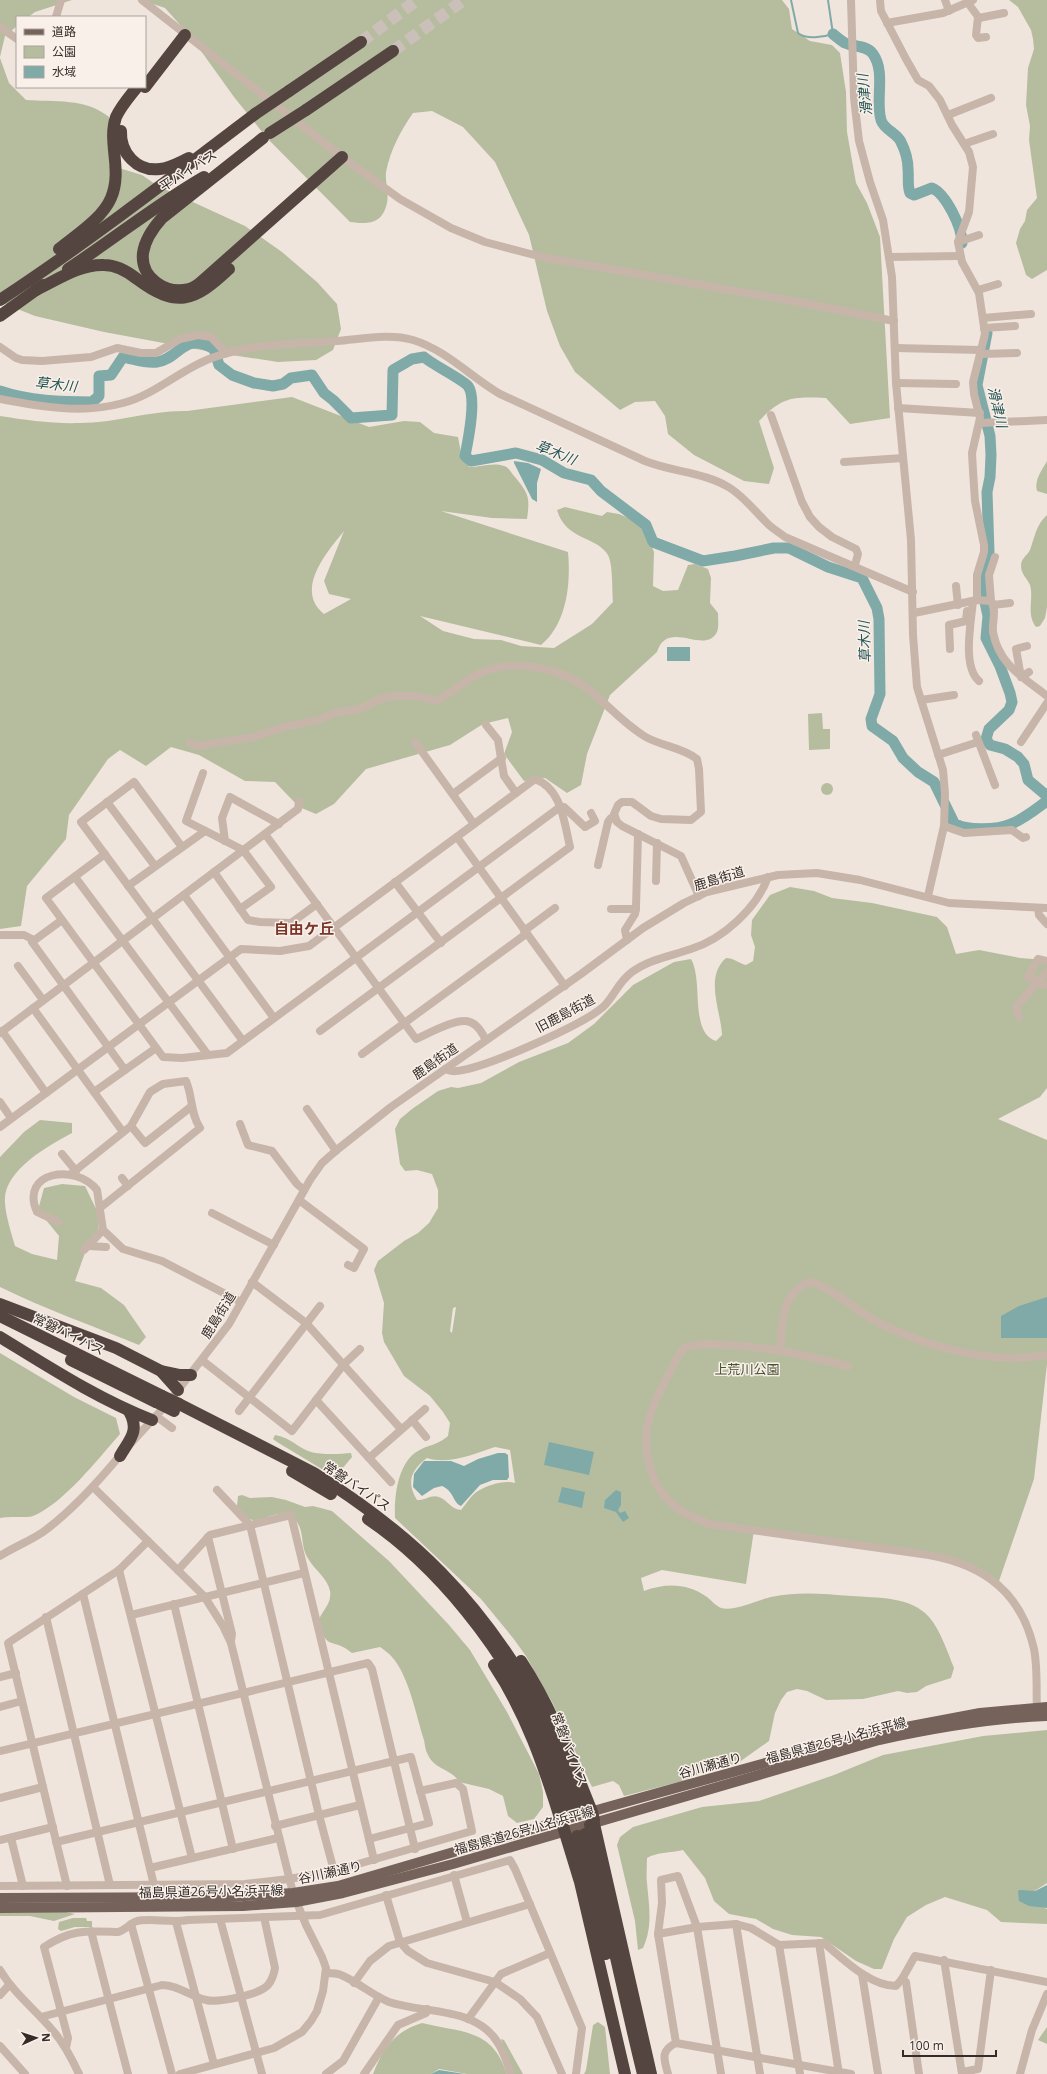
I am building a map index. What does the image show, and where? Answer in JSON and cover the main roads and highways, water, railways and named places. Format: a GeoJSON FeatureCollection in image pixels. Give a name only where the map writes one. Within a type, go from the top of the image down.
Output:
{"type":"FeatureCollection","features":[{"type":"Feature","properties":{"kind":"highway"},"geometry":{"type":"LineString","coordinates":[[146,76],[165,52],[185,35],[146,86]]}},
{"type":"Feature","properties":{"kind":"highway","name":"平バイパス"},"geometry":{"type":"LineString","coordinates":[[0,299],[35,277],[255,114],[361,42]]}},
{"type":"Feature","properties":{"kind":"highway","name":"平バイパス"},"geometry":{"type":"LineString","coordinates":[[0,316],[131,226],[177,192],[207,175],[393,51]]}},
{"type":"Feature","properties":{"kind":"highway"},"geometry":{"type":"LineString","coordinates":[[0,299],[95,218],[111,199],[116,181],[116,161],[113,135],[116,118],[136,88]]}},
{"type":"Feature","properties":{"kind":"highway"},"geometry":{"type":"LineString","coordinates":[[144,88],[126,114],[121,133],[122,144],[128,157],[136,163],[149,168],[160,169],[177,164],[231,132]]}},
{"type":"Feature","properties":{"kind":"highway"},"geometry":{"type":"LineString","coordinates":[[36,290],[88,266],[104,265],[117,266],[159,294],[171,298],[188,297],[201,292],[212,285],[333,171],[342,157],[200,283],[189,289],[177,289],[165,288],[155,283],[147,272],[144,264],[143,253],[151,230],[162,218],[266,135]]}},
{"type":"Feature","properties":{"kind":"highway"},"geometry":{"type":"LineString","coordinates":[[0,1304],[116,1348],[161,1371],[180,1375],[191,1375]]}},
{"type":"Feature","properties":{"kind":"highway","name":"常磐バイパス"},"geometry":{"type":"LineString","coordinates":[[0,1316],[159,1399]]}},
{"type":"Feature","properties":{"kind":"highway","name":"常磐バイパス"},"geometry":{"type":"LineString","coordinates":[[0,1325],[177,1407],[314,1473],[387,1522],[444,1574],[475,1609],[518,1670],[537,1704],[559,1754],[566,1819]]}},
{"type":"Feature","properties":{"kind":"highway"},"geometry":{"type":"LineString","coordinates":[[0,1337],[68,1379],[129,1411],[154,1418]]}},
{"type":"Feature","properties":{"kind":"highway"},"geometry":{"type":"LineString","coordinates":[[161,1371],[178,1390]]}},
{"type":"Feature","properties":{"kind":"highway","name":"常磐バイパス"},"geometry":{"type":"LineString","coordinates":[[177,1407],[327,1491],[383,1530],[409,1551],[439,1581],[468,1614],[520,1689],[551,1757],[566,1819]]}},
{"type":"Feature","properties":{"kind":"highway"},"geometry":{"type":"LineString","coordinates":[[120,1456],[134,1432],[134,1421],[129,1411]]}},
{"type":"Feature","properties":{"kind":"highway"},"geometry":{"type":"LineString","coordinates":[[475,1609],[506,1639],[536,1683],[552,1715],[589,1825],[651,2074]]}},
{"type":"Feature","properties":{"kind":"highway"},"geometry":{"type":"LineString","coordinates":[[566,1819],[625,2074]]}},
{"type":"Feature","properties":{"kind":"highway"},"geometry":{"type":"LineString","coordinates":[[589,1825],[635,2074]]}},
{"type":"Feature","properties":{"kind":"highway"},"geometry":{"type":"LineString","coordinates":[[589,1825],[620,1981],[643,2074]]}},
{"type":"Feature","properties":{"kind":"main road","name":"谷川瀬通り"},"geometry":{"type":"LineString","coordinates":[[589,1825],[869,1734],[980,1713],[1042,1712]]}},
{"type":"Feature","properties":{"kind":"main road","name":"福島県道26号小名浜平線"},"geometry":{"type":"LineString","coordinates":[[0,1908],[243,1906],[294,1898],[343,1893],[566,1819],[589,1825]]}},
{"type":"Feature","properties":{"kind":"main road","name":"谷川瀬通り"},"geometry":{"type":"LineString","coordinates":[[0,1898],[294,1898]]}},
{"type":"Feature","properties":{"kind":"water"},"geometry":{"type":"Polygon","coordinates":[[[514,461],[528,463],[541,469],[537,483],[537,502],[532,499],[514,461]]]}},
{"type":"Feature","properties":{"kind":"water"},"geometry":{"type":"Polygon","coordinates":[[[667,647],[690,647],[690,661],[667,661],[667,647]]]}},
{"type":"Feature","properties":{"kind":"water"},"geometry":{"type":"Polygon","coordinates":[[[1047,1297],[1047,1338],[1001,1338],[1001,1316],[1019,1306],[1047,1297]]]}},
{"type":"Feature","properties":{"kind":"water"},"geometry":{"type":"Polygon","coordinates":[[[549,1442],[594,1452],[589,1475],[544,1465],[549,1442]]]}},
{"type":"Feature","properties":{"kind":"water"},"geometry":{"type":"Polygon","coordinates":[[[498,1453],[505,1453],[508,1455],[509,1477],[507,1480],[493,1480],[480,1485],[461,1506],[456,1502],[449,1491],[442,1486],[434,1488],[422,1496],[413,1487],[414,1474],[424,1461],[451,1461],[464,1466],[478,1459],[498,1453]]]}},
{"type":"Feature","properties":{"kind":"water"},"geometry":{"type":"Polygon","coordinates":[[[562,1487],[585,1492],[582,1508],[558,1502],[562,1487]]]}},
{"type":"Feature","properties":{"kind":"water"},"geometry":{"type":"Polygon","coordinates":[[[616,1490],[621,1492],[621,1505],[618,1510],[620,1513],[625,1511],[629,1518],[623,1522],[616,1512],[604,1508],[605,1500],[616,1490]]]}},
{"type":"Feature","properties":{"kind":"water"},"geometry":{"type":"Polygon","coordinates":[[[1047,1885],[1047,1908],[1029,1906],[1019,1901],[1018,1891],[1035,1891],[1047,1885]]]}},
{"type":"Feature","properties":{"kind":"water"},"geometry":{"type":"Polygon","coordinates":[[[439,2070],[465,2074],[431,2074],[439,2070]]]}},
{"type":"Feature","properties":{"kind":"waterway"},"geometry":{"type":"LineString","coordinates":[[791,0],[798,33],[806,37],[833,34],[828,0]]}},
{"type":"Feature","properties":{"kind":"waterway","name":"滑津川"},"geometry":{"type":"LineString","coordinates":[[833,34],[845,43],[867,49],[873,54],[879,69],[879,112],[881,120],[885,126],[897,136],[904,148],[910,193],[914,195],[932,188],[937,191],[948,204],[956,220],[962,243]]}},
{"type":"Feature","properties":{"kind":"waterway","name":"滑津川"},"geometry":{"type":"LineString","coordinates":[[987,333],[977,385],[990,436],[991,455],[990,477],[987,492],[989,552],[982,588],[988,616],[986,638],[1000,666],[1012,702],[1009,710],[989,729],[986,739],[990,745],[1005,749],[1018,757],[1024,764],[1028,780],[1047,796]]}},
{"type":"Feature","properties":{"kind":"waterway","name":"草木川"},"geometry":{"type":"LineString","coordinates":[[0,391],[34,399],[92,402],[99,396],[99,376],[111,375],[123,357],[144,362],[157,362],[165,360],[189,344],[196,343],[204,344],[214,349],[219,365],[232,375],[254,383],[273,386],[283,384],[291,378],[312,375],[324,393],[351,418],[392,415],[393,370],[412,359],[424,357],[465,383],[471,392],[472,409],[465,456],[471,461],[516,453],[542,460],[564,473],[591,480],[601,491],[646,525],[653,542],[703,561],[774,548],[789,548],[828,567],[862,578],[877,608],[879,619],[880,694],[871,719],[872,726],[893,741],[903,758],[918,772],[934,782],[954,823],[959,826],[982,829],[998,828],[1021,819],[1047,801]]}},
{"type":"Feature","properties":{"kind":"tunnel"},"geometry":{"type":"LineString","coordinates":[[361,42],[417,0]]}},
{"type":"Feature","properties":{"kind":"tunnel"},"geometry":{"type":"LineString","coordinates":[[393,51],[464,0]]}},
{"type":"Feature","properties":{"kind":"district","name":"自由ケ丘"},"geometry":{"type":"Point","coordinates":[304,928]}},
{"type":"Feature","properties":{"kind":"park label","name":"上荒川公園"},"geometry":{"type":"Point","coordinates":[747,1369]}}]}
